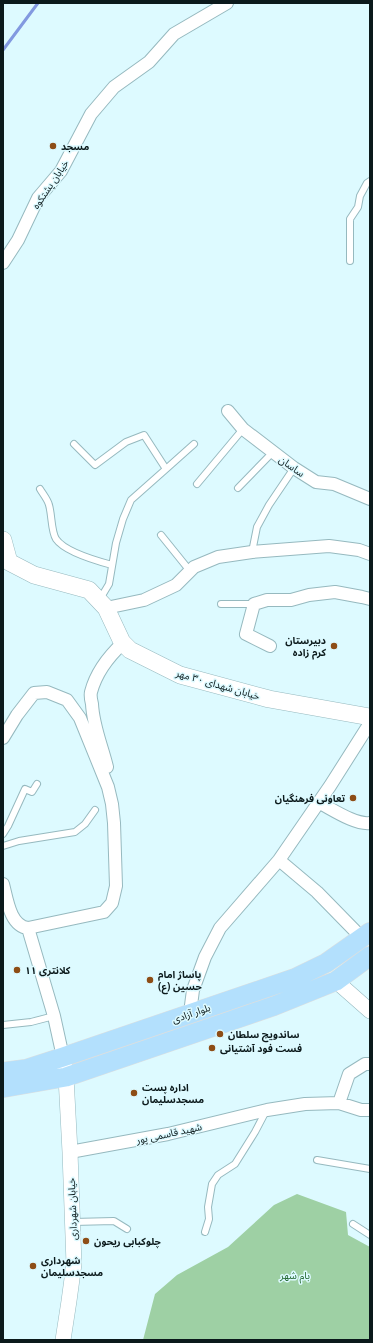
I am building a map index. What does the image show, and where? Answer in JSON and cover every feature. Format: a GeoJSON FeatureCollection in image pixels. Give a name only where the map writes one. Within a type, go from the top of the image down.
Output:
{"type":"FeatureCollection","features":[{"type":"Feature","properties":{"kind":"main road","name":"خیابان شهدای ۳۰ مهر"},"geometry":{"type":"LineString","coordinates":[[3,540],[9,562],[34,575],[89,590],[102,604],[123,643],[130,650],[180,675],[269,699],[370,717]]}},
{"type":"Feature","properties":{"kind":"main road","name":"بلوار آزادی"},"geometry":{"type":"LineString","coordinates":[[3,1072],[26,1068],[63,1057],[295,978],[326,963],[366,935]]}},
{"type":"Feature","properties":{"kind":"main road"},"geometry":{"type":"LineString","coordinates":[[3,1088],[66,1077],[285,1002],[336,981],[370,956]]}},
{"type":"Feature","properties":{"kind":"main road"},"geometry":{"type":"LineString","coordinates":[[326,963],[336,981]]}},
{"type":"Feature","properties":{"kind":"street","name":"خیابان پشتکوه"},"geometry":{"type":"LineString","coordinates":[[3,263],[18,240],[38,198],[61,171],[91,114],[114,87],[149,62],[174,34],[227,3]]}},
{"type":"Feature","properties":{"kind":"street","name":"ساسان"},"geometry":{"type":"LineString","coordinates":[[228,411],[243,428],[294,468],[316,482],[334,484],[370,499]]}},
{"type":"Feature","properties":{"kind":"street"},"geometry":{"type":"LineString","coordinates":[[102,604],[144,600],[176,585],[194,567],[218,557],[252,552],[330,546],[359,550],[370,554]]}},
{"type":"Feature","properties":{"kind":"street"},"geometry":{"type":"LineString","coordinates":[[270,646],[246,634],[254,604],[267,600],[291,600],[309,595],[335,592],[362,596],[370,599]]}},
{"type":"Feature","properties":{"kind":"street"},"geometry":{"type":"LineString","coordinates":[[115,796],[92,713],[91,693],[101,670],[114,651],[123,643]]}},
{"type":"Feature","properties":{"kind":"street"},"geometry":{"type":"LineString","coordinates":[[3,738],[17,715],[34,693],[47,692],[67,700],[80,718],[108,787],[112,804],[115,840],[116,886],[115,899],[104,912],[22,928],[16,922],[11,913],[3,884]]}},
{"type":"Feature","properties":{"kind":"street"},"geometry":{"type":"LineString","coordinates":[[190,1013],[193,990],[205,957],[220,928],[279,860],[370,723]]}},
{"type":"Feature","properties":{"kind":"street"},"geometry":{"type":"LineString","coordinates":[[318,802],[344,816],[365,824],[370,823]]}},
{"type":"Feature","properties":{"kind":"street"},"geometry":{"type":"LineString","coordinates":[[115,899],[119,840],[117,812]]}},
{"type":"Feature","properties":{"kind":"street"},"geometry":{"type":"LineString","coordinates":[[279,860],[366,935]]}},
{"type":"Feature","properties":{"kind":"street"},"geometry":{"type":"LineString","coordinates":[[28,928],[54,1016],[63,1057]]}},
{"type":"Feature","properties":{"kind":"street"},"geometry":{"type":"LineString","coordinates":[[336,981],[369,1009]]}},
{"type":"Feature","properties":{"kind":"street","name":"خیابان شهرداری"},"geometry":{"type":"LineString","coordinates":[[63,1057],[66,1077],[70,1152],[74,1264],[70,1301],[63,1340]]}},
{"type":"Feature","properties":{"kind":"street"},"geometry":{"type":"LineString","coordinates":[[339,1103],[349,1074],[365,1064],[370,1064]]}},
{"type":"Feature","properties":{"kind":"street","name":"شهید قاسمی پور"},"geometry":{"type":"LineString","coordinates":[[70,1152],[168,1134],[267,1110],[305,1104],[339,1103],[361,1110],[370,1110]]}},
{"type":"Feature","properties":{"kind":"lane"},"geometry":{"type":"LineString","coordinates":[[350,261],[350,219],[358,207],[360,196],[367,183],[370,181]]}},
{"type":"Feature","properties":{"kind":"lane"},"geometry":{"type":"LineString","coordinates":[[197,484],[243,428]]}},
{"type":"Feature","properties":{"kind":"lane"},"geometry":{"type":"LineString","coordinates":[[74,444],[95,465],[126,442],[144,435],[166,468]]}},
{"type":"Feature","properties":{"kind":"lane"},"geometry":{"type":"LineString","coordinates":[[102,604],[109,584],[116,543],[121,525],[131,500],[194,444]]}},
{"type":"Feature","properties":{"kind":"lane"},"geometry":{"type":"LineString","coordinates":[[238,488],[273,452]]}},
{"type":"Feature","properties":{"kind":"lane"},"geometry":{"type":"LineString","coordinates":[[252,552],[257,527],[269,505],[294,468]]}},
{"type":"Feature","properties":{"kind":"lane"},"geometry":{"type":"LineString","coordinates":[[40,489],[49,505],[56,539],[74,552],[91,560],[112,566]]}},
{"type":"Feature","properties":{"kind":"lane"},"geometry":{"type":"LineString","coordinates":[[161,535],[190,572]]}},
{"type":"Feature","properties":{"kind":"lane"},"geometry":{"type":"LineString","coordinates":[[220,604],[254,604]]}},
{"type":"Feature","properties":{"kind":"lane"},"geometry":{"type":"LineString","coordinates":[[3,834],[25,789],[32,792],[37,784]]}},
{"type":"Feature","properties":{"kind":"lane"},"geometry":{"type":"LineString","coordinates":[[3,846],[19,840],[75,832],[85,824],[95,810]]}},
{"type":"Feature","properties":{"kind":"lane"},"geometry":{"type":"LineString","coordinates":[[3,1025],[31,1022],[54,1016]]}},
{"type":"Feature","properties":{"kind":"lane"},"geometry":{"type":"LineString","coordinates":[[206,1232],[209,1219],[208,1207],[212,1184],[218,1174],[235,1164],[267,1110]]}},
{"type":"Feature","properties":{"kind":"lane"},"geometry":{"type":"LineString","coordinates":[[317,1160],[370,1169]]}},
{"type":"Feature","properties":{"kind":"lane"},"geometry":{"type":"LineString","coordinates":[[72,1222],[114,1221],[127,1229]]}},
{"type":"Feature","properties":{"kind":"lane"},"geometry":{"type":"LineString","coordinates":[[353,1224],[370,1235]]}},
{"type":"Feature","properties":{"kind":"green space","name":"بام شهر"},"geometry":{"type":"Polygon","coordinates":[[[297,1194],[346,1212],[348,1235],[370,1247],[370,1340],[143,1340],[155,1294],[177,1275],[228,1247],[274,1205],[297,1194]]]}},
{"type":"Feature","properties":{"kind":"waterway"},"geometry":{"type":"LineString","coordinates":[[3,50],[38,3]]}},
{"type":"Feature","properties":{"kind":"place","name":"مسجد"},"geometry":{"type":"Point","coordinates":[53,146]}},
{"type":"Feature","properties":{"kind":"place","name":"دبیرستان کرم زاده"},"geometry":{"type":"Point","coordinates":[334,646]}},
{"type":"Feature","properties":{"kind":"place","name":"تعاونی فرهنگیان"},"geometry":{"type":"Point","coordinates":[353,798]}},
{"type":"Feature","properties":{"kind":"place","name":"کلانتری ۱۱"},"geometry":{"type":"Point","coordinates":[17,970]}},
{"type":"Feature","properties":{"kind":"place","name":"پاساژ امام حسین (ع)"},"geometry":{"type":"Point","coordinates":[150,980]}},
{"type":"Feature","properties":{"kind":"place","name":"ساندویچ سلطان"},"geometry":{"type":"Point","coordinates":[220,1034]}},
{"type":"Feature","properties":{"kind":"place","name":"فست فود آشتیانی"},"geometry":{"type":"Point","coordinates":[212,1048]}},
{"type":"Feature","properties":{"kind":"place","name":"اداره پست مسجدسلیمان"},"geometry":{"type":"Point","coordinates":[134,1093]}},
{"type":"Feature","properties":{"kind":"place","name":"چلوکبابی ریحون"},"geometry":{"type":"Point","coordinates":[86,1241]}},
{"type":"Feature","properties":{"kind":"place","name":"شهرداری مسجدسلیمان"},"geometry":{"type":"Point","coordinates":[33,1266]}}]}
